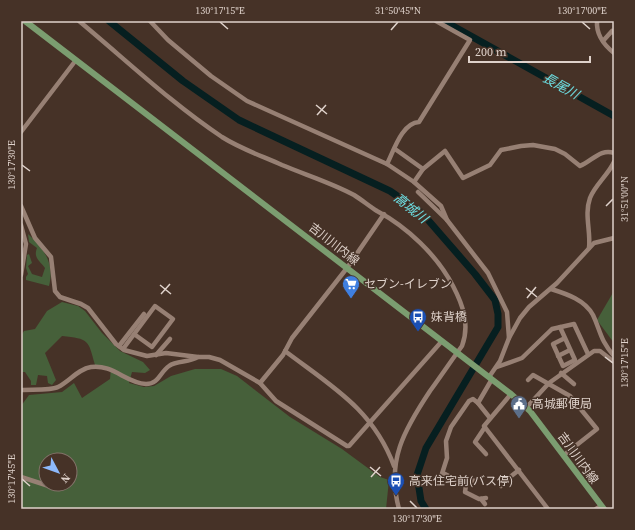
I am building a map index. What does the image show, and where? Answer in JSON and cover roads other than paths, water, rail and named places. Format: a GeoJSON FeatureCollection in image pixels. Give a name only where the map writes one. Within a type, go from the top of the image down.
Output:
{"type":"FeatureCollection","features":[{"type":"Feature","properties":{"kind":"main road","name":"吉川川内線"},"geometry":{"type":"LineString","coordinates":[[25,21],[511,394],[526,408],[564,456],[600,508]]}},
{"type":"Feature","properties":{"kind":"street"},"geometry":{"type":"LineString","coordinates":[[79,21],[176,102],[223,137],[241,148],[354,195],[377,211],[384,214],[404,228],[437,263],[449,279],[464,308],[464,319],[467,326],[462,346],[414,416],[403,436],[395,467]]}},
{"type":"Feature","properties":{"kind":"street"},"geometry":{"type":"LineString","coordinates":[[150,21],[168,40],[211,76],[247,101],[387,164],[414,182],[436,200],[448,220],[488,273],[507,312],[509,338]]}},
{"type":"Feature","properties":{"kind":"street"},"geometry":{"type":"LineString","coordinates":[[387,164],[403,132],[413,123],[419,122],[470,40],[436,21]]}},
{"type":"Feature","properties":{"kind":"street"},"geometry":{"type":"LineString","coordinates":[[597,21],[596,28],[603,41],[614,53]]}},
{"type":"Feature","properties":{"kind":"street"},"geometry":{"type":"LineString","coordinates":[[603,41],[612,31],[614,33]]}},
{"type":"Feature","properties":{"kind":"street"},"geometry":{"type":"LineString","coordinates":[[21,132],[76,60]]}},
{"type":"Feature","properties":{"kind":"street"},"geometry":{"type":"LineString","coordinates":[[414,182],[423,169],[445,151],[463,178],[490,165],[497,153],[505,148],[533,145],[552,148],[565,154],[580,166],[602,152],[607,151],[614,153]]}},
{"type":"Feature","properties":{"kind":"street"},"geometry":{"type":"LineString","coordinates":[[395,149],[423,169]]}},
{"type":"Feature","properties":{"kind":"street"},"geometry":{"type":"LineString","coordinates":[[589,248],[590,235],[586,217],[589,200],[614,162]]}},
{"type":"Feature","properties":{"kind":"street"},"geometry":{"type":"LineString","coordinates":[[418,192],[448,220]]}},
{"type":"Feature","properties":{"kind":"street"},"geometry":{"type":"LineString","coordinates":[[21,206],[35,238],[51,257],[55,291],[60,297],[88,308],[121,348],[146,356],[166,353],[214,358],[260,383],[276,401],[347,446],[349,446],[370,423],[442,341]]}},
{"type":"Feature","properties":{"kind":"street"},"geometry":{"type":"LineString","coordinates":[[260,383],[285,351],[292,338],[347,268],[384,214]]}},
{"type":"Feature","properties":{"kind":"street"},"geometry":{"type":"LineString","coordinates":[[21,225],[26,244],[21,275]]}},
{"type":"Feature","properties":{"kind":"street"},"geometry":{"type":"LineString","coordinates":[[478,403],[488,376],[497,367],[509,338],[525,313],[552,289],[594,243],[614,238]]}},
{"type":"Feature","properties":{"kind":"street"},"geometry":{"type":"LineString","coordinates":[[552,289],[575,298],[589,309],[603,344],[614,356]]}},
{"type":"Feature","properties":{"kind":"street"},"geometry":{"type":"LineString","coordinates":[[121,348],[134,334],[155,306],[173,319],[152,347],[134,334]]}},
{"type":"Feature","properties":{"kind":"street"},"geometry":{"type":"LineString","coordinates":[[121,348],[144,314]]}},
{"type":"Feature","properties":{"kind":"street"},"geometry":{"type":"LineString","coordinates":[[497,367],[522,358],[552,329],[574,324],[588,354]]}},
{"type":"Feature","properties":{"kind":"street"},"geometry":{"type":"LineString","coordinates":[[560,327],[565,338],[570,350],[575,360],[563,366],[553,344],[565,338]]}},
{"type":"Feature","properties":{"kind":"street"},"geometry":{"type":"LineString","coordinates":[[156,355],[170,339]]}},
{"type":"Feature","properties":{"kind":"street"},"geometry":{"type":"LineString","coordinates":[[558,356],[570,350]]}},
{"type":"Feature","properties":{"kind":"street"},"geometry":{"type":"LineString","coordinates":[[285,351],[340,392],[363,412],[387,448],[395,467],[399,509]]}},
{"type":"Feature","properties":{"kind":"street"},"geometry":{"type":"LineString","coordinates":[[526,408],[549,383],[561,373],[582,361],[588,354],[594,351],[600,351],[614,362]]}},
{"type":"Feature","properties":{"kind":"street"},"geometry":{"type":"LineString","coordinates":[[21,390],[57,388],[90,367],[108,368],[139,382],[151,384],[156,381],[171,365],[198,357]]}},
{"type":"Feature","properties":{"kind":"street"},"geometry":{"type":"LineString","coordinates":[[561,373],[574,384]]}},
{"type":"Feature","properties":{"kind":"street"},"geometry":{"type":"LineString","coordinates":[[528,380],[533,374],[570,396],[597,429],[564,456]]}},
{"type":"Feature","properties":{"kind":"street"},"geometry":{"type":"LineString","coordinates":[[486,454],[475,442],[490,418],[511,394]]}},
{"type":"Feature","properties":{"kind":"street"},"geometry":{"type":"LineString","coordinates":[[439,484],[447,458],[446,441],[451,427],[469,401],[473,399],[478,403],[490,418]]}},
{"type":"Feature","properties":{"kind":"street"},"geometry":{"type":"LineString","coordinates":[[485,427],[548,509]]}},
{"type":"Feature","properties":{"kind":"street"},"geometry":{"type":"LineString","coordinates":[[501,486],[507,478],[519,470]]}},
{"type":"Feature","properties":{"kind":"street"},"geometry":{"type":"LineString","coordinates":[[443,472],[466,485]]}},
{"type":"Feature","properties":{"kind":"street"},"geometry":{"type":"LineString","coordinates":[[21,477],[38,482]]}},
{"type":"Feature","properties":{"kind":"street"},"geometry":{"type":"LineString","coordinates":[[475,481],[470,480],[466,485],[465,492],[484,498],[485,504]]}},
{"type":"Feature","properties":{"kind":"waterway","name":"高城川"},"geometry":{"type":"LineString","coordinates":[[109,21],[183,81],[239,120],[390,191],[422,213],[475,274],[495,300],[498,314],[498,327],[426,448],[417,475],[421,501],[426,509]]}},
{"type":"Feature","properties":{"kind":"waterway","name":"長尾川"},"geometry":{"type":"LineString","coordinates":[[444,21],[614,116]]}},
{"type":"Feature","properties":{"kind":"place","name":"セブン-イレブン"},"geometry":{"type":"Point","coordinates":[351,299]}},
{"type":"Feature","properties":{"kind":"place","name":"妹背橋"},"geometry":{"type":"Point","coordinates":[418,332]}},
{"type":"Feature","properties":{"kind":"place","name":"高城郵便局"},"geometry":{"type":"Point","coordinates":[519,419]}},
{"type":"Feature","properties":{"kind":"place","name":"高来住宅前(バス停)"},"geometry":{"type":"Point","coordinates":[396,496]}}]}
